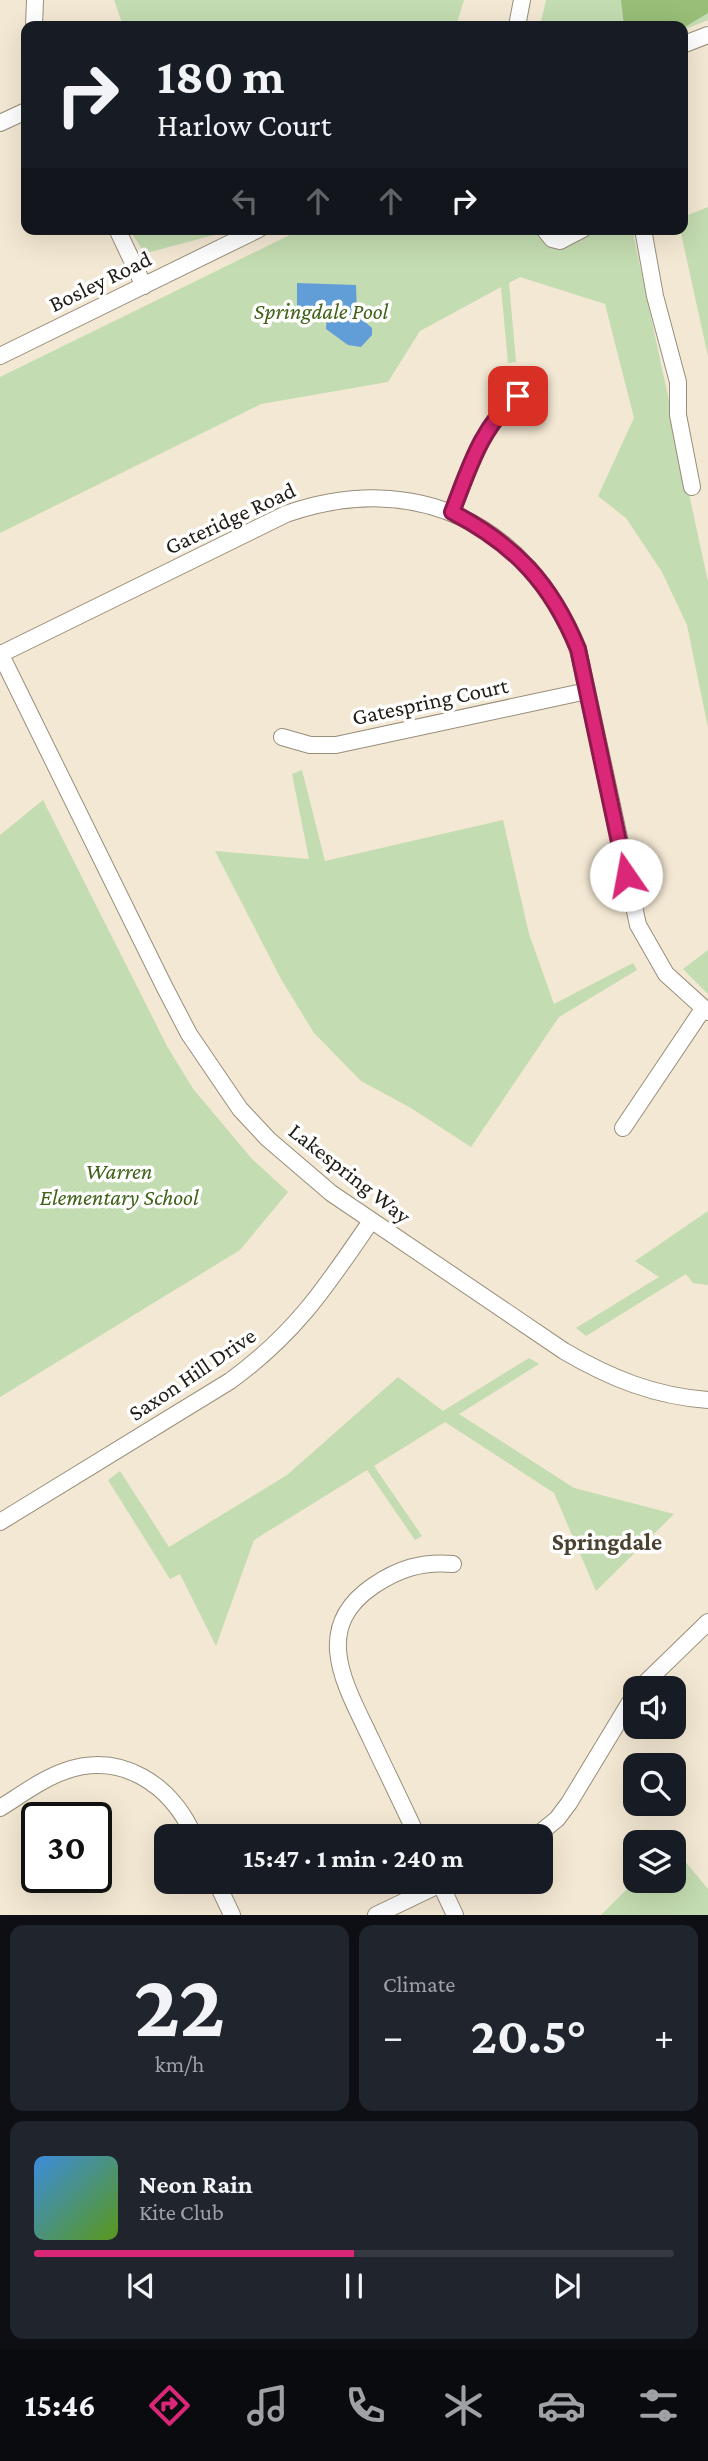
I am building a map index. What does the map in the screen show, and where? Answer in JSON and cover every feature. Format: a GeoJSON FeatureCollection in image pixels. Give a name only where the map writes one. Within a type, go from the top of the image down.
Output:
{"type":"FeatureCollection","features":[{"type":"Feature","properties":{"kind":"street"},"geometry":{"type":"LineString","coordinates":[[34,21],[35,0]]}},
{"type":"Feature","properties":{"kind":"street"},"geometry":{"type":"LineString","coordinates":[[518,21],[522,0]]}},
{"type":"Feature","properties":{"kind":"street"},"geometry":{"type":"LineString","coordinates":[[688,43],[708,35]]}},
{"type":"Feature","properties":{"kind":"street"},"geometry":{"type":"LineString","coordinates":[[0,123],[21,113]]}},
{"type":"Feature","properties":{"kind":"street"},"geometry":{"type":"LineString","coordinates":[[120,235],[144,286]]}},
{"type":"Feature","properties":{"kind":"street","name":"Bosley Road"},"geometry":{"type":"LineString","coordinates":[[0,356],[246,235]]}},
{"type":"Feature","properties":{"kind":"street"},"geometry":{"type":"LineString","coordinates":[[549,235],[560,241],[572,235]]}},
{"type":"Feature","properties":{"kind":"street"},"geometry":{"type":"LineString","coordinates":[[644,235],[655,296],[678,382],[678,415],[692,487]]}},
{"type":"Feature","properties":{"kind":"street"},"geometry":{"type":"LineString","coordinates":[[452,512],[479,442],[494,419],[518,396]]}},
{"type":"Feature","properties":{"kind":"street","name":"Gateridge Road"},"geometry":{"type":"LineString","coordinates":[[0,653],[286,513],[323,501],[390,497],[424,502],[452,512],[490,532],[536,574],[567,621],[578,649],[638,925],[666,974],[706,1011]]}},
{"type":"Feature","properties":{"kind":"street","name":"Lakespring Way"},"geometry":{"type":"LineString","coordinates":[[0,653],[155,969],[213,1071],[240,1109],[268,1139],[303,1171],[370,1221],[564,1351],[604,1374],[642,1389],[708,1400]]}},
{"type":"Feature","properties":{"kind":"street","name":"Gatespring Court"},"geometry":{"type":"LineString","coordinates":[[282,737],[310,745],[336,745],[587,691]]}},
{"type":"Feature","properties":{"kind":"street"},"geometry":{"type":"LineString","coordinates":[[623,1128],[706,1011]]}},
{"type":"Feature","properties":{"kind":"street","name":"Saxon Hill Drive"},"geometry":{"type":"LineString","coordinates":[[0,1522],[230,1381],[263,1357],[316,1301],[370,1221]]}},
{"type":"Feature","properties":{"kind":"street"},"geometry":{"type":"LineString","coordinates":[[411,1824],[341,1676],[338,1640],[341,1621],[361,1594],[389,1575],[433,1562],[453,1563]]}},
{"type":"Feature","properties":{"kind":"street"},"geometry":{"type":"LineString","coordinates":[[652,1676],[708,1622]]}},
{"type":"Feature","properties":{"kind":"street"},"geometry":{"type":"LineString","coordinates":[[552,1824],[558,1819],[623,1713]]}},
{"type":"Feature","properties":{"kind":"street"},"geometry":{"type":"LineString","coordinates":[[0,1808],[64,1771],[110,1764],[128,1769],[162,1789],[177,1804],[188,1824]]}},
{"type":"Feature","properties":{"kind":"street"},"geometry":{"type":"LineString","coordinates":[[222,1894],[232,1915]]}},
{"type":"Feature","properties":{"kind":"street"},"geometry":{"type":"LineString","coordinates":[[376,1915],[418,1894]]}},
{"type":"Feature","properties":{"kind":"street"},"geometry":{"type":"LineString","coordinates":[[447,1894],[455,1915]]}},
{"type":"Feature","properties":{"kind":"green space"},"geometry":{"type":"Polygon","coordinates":[[[114,0],[464,0],[458,21],[121,21],[114,0]]]}},
{"type":"Feature","properties":{"kind":"green space"},"geometry":{"type":"Polygon","coordinates":[[[546,0],[708,0],[708,20],[688,28],[688,21],[541,21],[546,0]]]}},
{"type":"Feature","properties":{"kind":"green space"},"geometry":{"type":"Polygon","coordinates":[[[621,0],[708,0],[708,13],[688,25],[688,21],[623,21],[621,0]]]}},
{"type":"Feature","properties":{"kind":"green space"},"geometry":{"type":"Polygon","coordinates":[[[708,207],[708,356],[681,235],[688,235],[688,215],[708,207]]]}},
{"type":"Feature","properties":{"kind":"green space"},"geometry":{"type":"Polygon","coordinates":[[[133,235],[214,235],[150,252],[144,252],[133,235]]]}},
{"type":"Feature","properties":{"kind":"green space","name":"Springdale Pool"},"geometry":{"type":"Polygon","coordinates":[[[290,235],[633,235],[708,582],[708,728],[687,625],[662,572],[626,518],[598,496],[634,418],[605,304],[520,277],[509,283],[516,362],[508,363],[501,287],[420,331],[388,382],[261,404],[0,533],[0,377],[290,235]]]}},
{"type":"Feature","properties":{"kind":"green space"},"geometry":{"type":"Polygon","coordinates":[[[302,770],[325,861],[503,820],[529,934],[554,1004],[633,963],[637,970],[559,1017],[471,1147],[411,1108],[361,1081],[314,1033],[281,979],[215,851],[309,859],[292,774],[302,770]]]}},
{"type":"Feature","properties":{"kind":"green space","name":"Warren Elementary School"},"geometry":{"type":"Polygon","coordinates":[[[43,800],[168,1048],[194,1090],[252,1159],[288,1192],[240,1250],[0,1397],[0,835],[43,800]]]}},
{"type":"Feature","properties":{"kind":"green space"},"geometry":{"type":"Polygon","coordinates":[[[708,950],[708,994],[683,969],[708,950]]]}},
{"type":"Feature","properties":{"kind":"green space"},"geometry":{"type":"Polygon","coordinates":[[[708,1211],[708,1285],[693,1283],[686,1274],[586,1336],[576,1328],[659,1277],[635,1261],[708,1211]]]}},
{"type":"Feature","properties":{"kind":"green space"},"geometry":{"type":"Polygon","coordinates":[[[529,1358],[539,1364],[459,1414],[574,1488],[674,1514],[596,1591],[554,1493],[445,1422],[374,1466],[422,1536],[415,1540],[367,1470],[254,1540],[216,1646],[180,1574],[170,1579],[108,1480],[120,1471],[169,1547],[287,1475],[398,1377],[443,1411],[529,1358]]]}},
{"type":"Feature","properties":{"kind":"green space"},"geometry":{"type":"Polygon","coordinates":[[[686,1862],[708,1889],[708,1915],[601,1915],[623,1893],[686,1893],[686,1862]]]}},
{"type":"Feature","properties":{"kind":"water"},"geometry":{"type":"Polygon","coordinates":[[[297,283],[356,285],[357,315],[372,328],[372,335],[361,347],[348,345],[326,329],[327,314],[297,315],[297,283]]]}},
{"type":"Feature","properties":{"kind":"district","name":"Springdale"},"geometry":{"type":"Point","coordinates":[607,1542]}},
{"type":"Feature","properties":{"kind":"route"},"geometry":{"type":"LineString","coordinates":[[518,396],[494,419],[479,442],[452,512],[490,532],[516,554],[536,574],[567,621],[578,649],[626,875]]}}]}
